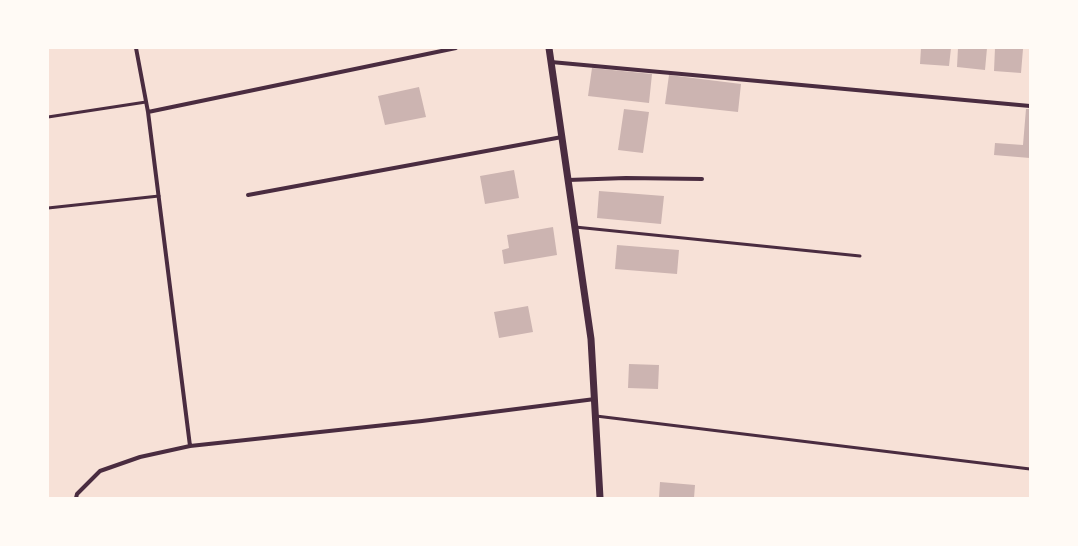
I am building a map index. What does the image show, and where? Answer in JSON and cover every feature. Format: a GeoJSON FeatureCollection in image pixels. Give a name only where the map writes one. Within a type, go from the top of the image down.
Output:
{"type":"FeatureCollection","features":[{"type":"Feature","properties":{"kind":"street"},"geometry":{"type":"LineString","coordinates":[[136,48],[148,112],[190,446]]}},
{"type":"Feature","properties":{"kind":"street"},"geometry":{"type":"LineString","coordinates":[[148,112],[456,48]]}},
{"type":"Feature","properties":{"kind":"street"},"geometry":{"type":"LineString","coordinates":[[549,48],[591,339],[600,498]]}},
{"type":"Feature","properties":{"kind":"street"},"geometry":{"type":"LineString","coordinates":[[551,62],[1030,106]]}},
{"type":"Feature","properties":{"kind":"street"},"geometry":{"type":"LineString","coordinates":[[248,195],[562,138]]}},
{"type":"Feature","properties":{"kind":"street"},"geometry":{"type":"LineString","coordinates":[[568,180],[626,178],[702,179]]}},
{"type":"Feature","properties":{"kind":"street"},"geometry":{"type":"LineString","coordinates":[[76,498],[77,494],[100,471],[140,457],[190,446],[422,421],[595,399]]}},
{"type":"Feature","properties":{"kind":"lane"},"geometry":{"type":"LineString","coordinates":[[48,117],[146,102]]}},
{"type":"Feature","properties":{"kind":"lane"},"geometry":{"type":"LineString","coordinates":[[48,208],[159,196]]}},
{"type":"Feature","properties":{"kind":"lane"},"geometry":{"type":"LineString","coordinates":[[575,227],[860,256]]}},
{"type":"Feature","properties":{"kind":"lane"},"geometry":{"type":"LineString","coordinates":[[596,416],[1030,469]]}},
{"type":"Feature","properties":{"kind":"building"},"geometry":{"type":"Polygon","coordinates":[[[921,48],[951,48],[949,66],[920,64],[921,48]]]}},
{"type":"Feature","properties":{"kind":"building"},"geometry":{"type":"Polygon","coordinates":[[[958,48],[987,48],[985,70],[957,67],[958,48]]]}},
{"type":"Feature","properties":{"kind":"building"},"geometry":{"type":"Polygon","coordinates":[[[995,48],[1023,49],[1021,73],[994,71],[995,48]]]}},
{"type":"Feature","properties":{"kind":"building"},"geometry":{"type":"Polygon","coordinates":[[[592,68],[652,74],[649,103],[588,96],[592,68]]]}},
{"type":"Feature","properties":{"kind":"building"},"geometry":{"type":"Polygon","coordinates":[[[669,75],[741,84],[738,112],[665,104],[669,75]]]}},
{"type":"Feature","properties":{"kind":"building"},"geometry":{"type":"Polygon","coordinates":[[[419,87],[426,117],[385,125],[378,96],[419,87]]]}},
{"type":"Feature","properties":{"kind":"building"},"geometry":{"type":"Polygon","coordinates":[[[624,109],[649,112],[643,153],[618,150],[624,109]]]}},
{"type":"Feature","properties":{"kind":"building"},"geometry":{"type":"Polygon","coordinates":[[[1026,109],[1030,109],[1030,158],[994,155],[995,143],[1023,145],[1026,109]]]}},
{"type":"Feature","properties":{"kind":"building"},"geometry":{"type":"Polygon","coordinates":[[[514,170],[519,198],[485,204],[480,176],[514,170]]]}},
{"type":"Feature","properties":{"kind":"building"},"geometry":{"type":"Polygon","coordinates":[[[599,191],[664,196],[661,224],[597,218],[599,191]]]}},
{"type":"Feature","properties":{"kind":"building"},"geometry":{"type":"Polygon","coordinates":[[[553,227],[557,255],[504,264],[502,250],[509,248],[507,235],[553,227]]]}},
{"type":"Feature","properties":{"kind":"building"},"geometry":{"type":"Polygon","coordinates":[[[617,245],[679,250],[677,274],[615,269],[617,245]]]}},
{"type":"Feature","properties":{"kind":"building"},"geometry":{"type":"Polygon","coordinates":[[[528,306],[533,332],[499,338],[494,312],[528,306]]]}},
{"type":"Feature","properties":{"kind":"building"},"geometry":{"type":"Polygon","coordinates":[[[629,364],[659,365],[658,389],[628,388],[629,364]]]}},
{"type":"Feature","properties":{"kind":"building"},"geometry":{"type":"Polygon","coordinates":[[[660,482],[695,485],[694,498],[659,498],[660,482]]]}}]}
